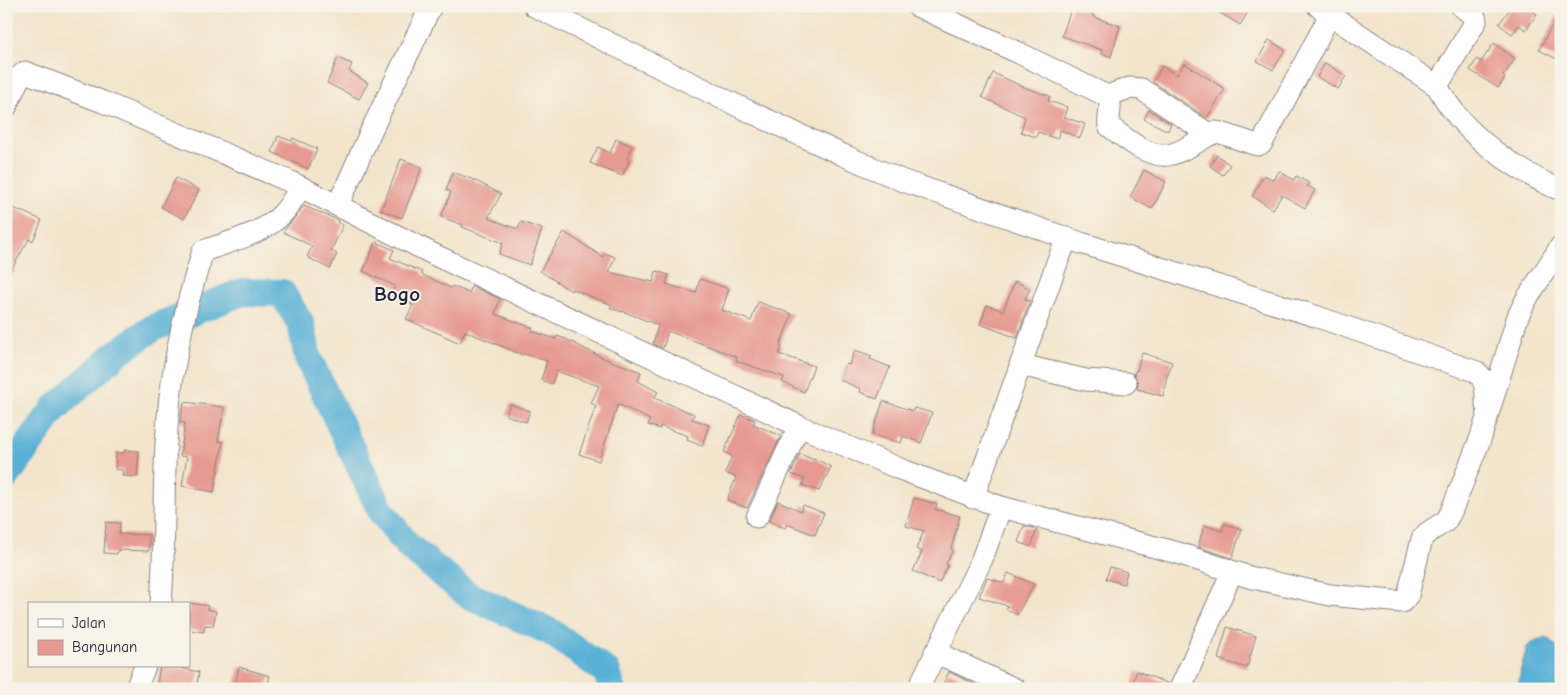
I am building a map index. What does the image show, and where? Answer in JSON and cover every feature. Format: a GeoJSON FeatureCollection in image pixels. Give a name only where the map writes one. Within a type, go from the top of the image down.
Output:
{"type":"FeatureCollection","features":[{"type":"Feature","properties":{"kind":"street"},"geometry":{"type":"LineString","coordinates":[[338,205],[431,6]]}},
{"type":"Feature","properties":{"kind":"street"},"geometry":{"type":"LineString","coordinates":[[534,6],[744,109],[901,180],[1067,238],[1315,316],[1477,372],[1486,385],[1486,418]]}},
{"type":"Feature","properties":{"kind":"street"},"geometry":{"type":"LineString","coordinates":[[918,6],[1107,96],[1111,105],[1109,126],[1140,148],[1166,156],[1175,154],[1214,132],[1254,144],[1262,143],[1324,11],[1437,86],[1452,110],[1490,147],[1510,163],[1561,190]]}},
{"type":"Feature","properties":{"kind":"street"},"geometry":{"type":"LineString","coordinates":[[1437,86],[1476,22],[1475,17],[1461,6]]}},
{"type":"Feature","properties":{"kind":"street"},"geometry":{"type":"LineString","coordinates":[[6,107],[20,76],[28,72],[103,102],[301,187],[437,256],[799,426],[973,498],[1000,507],[1178,553],[1232,572],[1265,581],[1330,595],[1402,602],[1408,595],[1422,539],[1427,533],[1446,521],[1451,512],[1481,437],[1518,316],[1526,300],[1561,246]]}},
{"type":"Feature","properties":{"kind":"street"},"geometry":{"type":"LineString","coordinates":[[1107,96],[1129,88],[1141,89],[1210,135]]}},
{"type":"Feature","properties":{"kind":"street"},"geometry":{"type":"LineString","coordinates":[[161,602],[168,408],[177,352],[203,251],[254,232],[273,222],[283,213],[301,187]]}},
{"type":"Feature","properties":{"kind":"street"},"geometry":{"type":"LineString","coordinates":[[973,498],[1067,238]]}},
{"type":"Feature","properties":{"kind":"street"},"geometry":{"type":"LineString","coordinates":[[1020,365],[1086,380],[1126,383]]}},
{"type":"Feature","properties":{"kind":"street"},"geometry":{"type":"LineString","coordinates":[[758,517],[799,426]]}},
{"type":"Feature","properties":{"kind":"street"},"geometry":{"type":"LineString","coordinates":[[918,689],[982,559],[1000,507]]}},
{"type":"Feature","properties":{"kind":"street"},"geometry":{"type":"LineString","coordinates":[[1180,689],[1232,572]]}},
{"type":"Feature","properties":{"kind":"street"},"geometry":{"type":"LineString","coordinates":[[935,652],[1015,689]]}},
{"type":"Feature","properties":{"kind":"street"},"geometry":{"type":"LineString","coordinates":[[136,689],[145,668]]}},
{"type":"Feature","properties":{"kind":"water"},"geometry":{"type":"Polygon","coordinates":[[[1547,638],[1558,649],[1560,655],[1562,667],[1561,689],[1518,689],[1527,647],[1536,640],[1547,638]]]}},
{"type":"Feature","properties":{"kind":"building"},"geometry":{"type":"Polygon","coordinates":[[[1072,6],[1094,15],[1093,17],[1120,26],[1111,57],[1101,53],[1102,50],[1062,36],[1072,6]]]}},
{"type":"Feature","properties":{"kind":"building"},"geometry":{"type":"Polygon","coordinates":[[[1209,6],[1252,6],[1240,25],[1209,6]]]}},
{"type":"Feature","properties":{"kind":"building"},"geometry":{"type":"Polygon","coordinates":[[[1512,6],[1525,6],[1537,14],[1526,30],[1519,25],[1512,34],[1499,24],[1512,6]]]}},
{"type":"Feature","properties":{"kind":"building"},"geometry":{"type":"Polygon","coordinates":[[[1561,8],[1561,61],[1539,50],[1561,8]]]}},
{"type":"Feature","properties":{"kind":"building"},"geometry":{"type":"Polygon","coordinates":[[[1269,40],[1285,50],[1273,70],[1257,61],[1269,40]]]}},
{"type":"Feature","properties":{"kind":"building"},"geometry":{"type":"Polygon","coordinates":[[[1494,43],[1515,59],[1503,76],[1505,78],[1498,88],[1470,70],[1477,59],[1481,62],[1494,43]]]}},
{"type":"Feature","properties":{"kind":"building"},"geometry":{"type":"Polygon","coordinates":[[[338,58],[352,64],[349,71],[368,83],[359,99],[327,83],[338,58]]]}},
{"type":"Feature","properties":{"kind":"building"},"geometry":{"type":"Polygon","coordinates":[[[1184,63],[1225,89],[1207,118],[1153,82],[1162,66],[1177,75],[1184,63]]]}},
{"type":"Feature","properties":{"kind":"building"},"geometry":{"type":"Polygon","coordinates":[[[1325,63],[1346,76],[1338,89],[1317,77],[1325,63]]]}},
{"type":"Feature","properties":{"kind":"building"},"geometry":{"type":"Polygon","coordinates":[[[993,73],[1026,88],[1050,96],[1048,101],[1067,107],[1064,117],[1085,124],[1080,138],[1060,130],[1057,139],[1038,132],[1036,137],[1021,132],[1025,117],[982,97],[993,73]]]}},
{"type":"Feature","properties":{"kind":"building"},"geometry":{"type":"Polygon","coordinates":[[[1149,110],[1171,124],[1168,131],[1144,119],[1149,110]]]}},
{"type":"Feature","properties":{"kind":"building"},"geometry":{"type":"Polygon","coordinates":[[[278,136],[292,141],[293,138],[317,149],[308,169],[272,152],[278,136]]]}},
{"type":"Feature","properties":{"kind":"building"},"geometry":{"type":"Polygon","coordinates":[[[616,139],[632,146],[627,159],[629,161],[622,176],[590,163],[598,147],[610,153],[616,139]]]}},
{"type":"Feature","properties":{"kind":"building"},"geometry":{"type":"Polygon","coordinates":[[[1217,155],[1230,165],[1223,175],[1210,166],[1217,155]]]}},
{"type":"Feature","properties":{"kind":"building"},"geometry":{"type":"Polygon","coordinates":[[[401,159],[422,167],[402,218],[381,210],[401,159]]]}},
{"type":"Feature","properties":{"kind":"building"},"geometry":{"type":"Polygon","coordinates":[[[1144,170],[1166,182],[1152,209],[1130,197],[1144,170]]]}},
{"type":"Feature","properties":{"kind":"building"},"geometry":{"type":"Polygon","coordinates":[[[1279,171],[1294,180],[1296,176],[1309,183],[1307,186],[1315,190],[1305,208],[1282,195],[1273,209],[1252,196],[1264,175],[1274,180],[1279,171]]]}},
{"type":"Feature","properties":{"kind":"building"},"geometry":{"type":"Polygon","coordinates":[[[453,172],[501,194],[488,218],[518,229],[521,222],[542,229],[530,265],[499,254],[503,243],[441,217],[451,192],[446,190],[453,172]]]}},
{"type":"Feature","properties":{"kind":"building"},"geometry":{"type":"Polygon","coordinates":[[[176,178],[199,190],[184,219],[161,207],[176,178]]]}},
{"type":"Feature","properties":{"kind":"building"},"geometry":{"type":"Polygon","coordinates":[[[6,205],[42,220],[33,241],[29,239],[6,279],[6,205]]]}},
{"type":"Feature","properties":{"kind":"building"},"geometry":{"type":"Polygon","coordinates":[[[304,206],[338,220],[337,222],[343,225],[331,251],[337,254],[330,269],[307,257],[312,246],[283,232],[304,206]]]}},
{"type":"Feature","properties":{"kind":"building"},"geometry":{"type":"Polygon","coordinates":[[[564,232],[603,257],[605,253],[615,257],[609,272],[653,282],[656,271],[669,275],[666,284],[696,293],[700,279],[729,289],[722,310],[751,321],[758,302],[792,314],[780,345],[782,346],[779,354],[814,366],[804,392],[782,382],[784,377],[736,361],[737,357],[668,331],[663,348],[653,344],[658,325],[610,308],[612,305],[572,289],[571,291],[540,271],[564,232]]]}},
{"type":"Feature","properties":{"kind":"building"},"geometry":{"type":"Polygon","coordinates":[[[376,242],[394,250],[390,258],[422,272],[421,274],[451,288],[452,286],[469,293],[472,286],[500,299],[495,314],[533,328],[532,331],[556,339],[557,336],[566,339],[603,358],[641,372],[638,381],[658,392],[654,398],[694,414],[692,419],[709,425],[702,446],[687,440],[688,436],[660,426],[660,429],[648,425],[650,420],[618,404],[599,461],[579,454],[596,406],[591,403],[599,386],[556,371],[552,384],[541,380],[547,361],[523,355],[465,331],[460,343],[406,319],[413,305],[391,295],[395,286],[363,271],[376,242]]]}},
{"type":"Feature","properties":{"kind":"building"},"geometry":{"type":"Polygon","coordinates":[[[1015,281],[1030,289],[1025,299],[1030,301],[1017,338],[980,324],[987,305],[1003,311],[1015,281]]]}},
{"type":"Feature","properties":{"kind":"building"},"geometry":{"type":"Polygon","coordinates":[[[855,350],[872,356],[870,359],[890,367],[877,399],[860,392],[861,389],[840,380],[846,364],[849,365],[855,350]]]}},
{"type":"Feature","properties":{"kind":"building"},"geometry":{"type":"Polygon","coordinates":[[[1142,353],[1172,362],[1167,375],[1163,396],[1137,389],[1138,383],[1134,374],[1137,371],[1142,353]]]}},
{"type":"Feature","properties":{"kind":"building"},"geometry":{"type":"Polygon","coordinates":[[[883,401],[913,411],[914,408],[932,413],[921,443],[903,436],[901,443],[872,435],[883,401]]]}},
{"type":"Feature","properties":{"kind":"building"},"geometry":{"type":"Polygon","coordinates":[[[184,402],[224,407],[218,441],[223,442],[214,492],[182,486],[187,457],[180,456],[185,423],[180,422],[184,402]]]}},
{"type":"Feature","properties":{"kind":"building"},"geometry":{"type":"Polygon","coordinates":[[[510,404],[530,411],[526,422],[506,415],[510,404]]]}},
{"type":"Feature","properties":{"kind":"building"},"geometry":{"type":"Polygon","coordinates":[[[741,414],[755,420],[753,424],[781,436],[747,508],[727,500],[736,477],[725,473],[732,456],[724,452],[741,414]]]}},
{"type":"Feature","properties":{"kind":"building"},"geometry":{"type":"Polygon","coordinates":[[[125,450],[139,451],[137,477],[122,476],[123,470],[115,469],[116,453],[124,453],[125,450]]]}},
{"type":"Feature","properties":{"kind":"building"},"geometry":{"type":"Polygon","coordinates":[[[800,454],[814,460],[814,458],[831,467],[819,491],[802,485],[805,479],[791,474],[800,454]]]}},
{"type":"Feature","properties":{"kind":"building"},"geometry":{"type":"Polygon","coordinates":[[[914,498],[937,504],[935,509],[960,516],[951,549],[953,550],[939,583],[913,571],[922,552],[916,549],[924,531],[906,526],[914,498]]]}},
{"type":"Feature","properties":{"kind":"building"},"geometry":{"type":"Polygon","coordinates":[[[778,501],[801,511],[803,505],[824,513],[815,535],[787,524],[785,528],[769,521],[778,501]]]}},
{"type":"Feature","properties":{"kind":"building"},"geometry":{"type":"Polygon","coordinates":[[[106,522],[120,523],[119,534],[149,535],[149,551],[118,550],[117,554],[104,553],[106,522]]]}},
{"type":"Feature","properties":{"kind":"building"},"geometry":{"type":"Polygon","coordinates":[[[1224,524],[1242,529],[1232,558],[1198,547],[1204,525],[1222,531],[1224,524]]]}},
{"type":"Feature","properties":{"kind":"building"},"geometry":{"type":"Polygon","coordinates":[[[1024,526],[1037,529],[1031,547],[1018,542],[1024,526]]]}},
{"type":"Feature","properties":{"kind":"building"},"geometry":{"type":"Polygon","coordinates":[[[1110,567],[1127,572],[1124,584],[1106,579],[1110,567]]]}},
{"type":"Feature","properties":{"kind":"building"},"geometry":{"type":"Polygon","coordinates":[[[1008,573],[1034,584],[1017,615],[1006,609],[1008,606],[979,597],[987,578],[1004,583],[1008,573]]]}},
{"type":"Feature","properties":{"kind":"building"},"geometry":{"type":"Polygon","coordinates":[[[190,603],[208,606],[207,609],[216,611],[213,626],[205,625],[204,632],[190,630],[190,603]]]}},
{"type":"Feature","properties":{"kind":"building"},"geometry":{"type":"Polygon","coordinates":[[[1227,627],[1256,636],[1247,668],[1218,659],[1227,627]]]}},
{"type":"Feature","properties":{"kind":"building"},"geometry":{"type":"Polygon","coordinates":[[[239,667],[270,676],[266,689],[234,689],[239,667]]]}},
{"type":"Feature","properties":{"kind":"building"},"geometry":{"type":"Polygon","coordinates":[[[160,668],[181,668],[199,672],[196,689],[156,689],[160,668]]]}},
{"type":"Feature","properties":{"kind":"building"},"geometry":{"type":"Polygon","coordinates":[[[1137,671],[1169,684],[1168,689],[1130,689],[1137,671]]]}},
{"type":"Feature","properties":{"kind":"building"},"geometry":{"type":"Polygon","coordinates":[[[949,672],[985,689],[941,689],[949,672]]]}},
{"type":"Feature","properties":{"kind":"waterway"},"geometry":{"type":"LineString","coordinates":[[6,477],[54,409],[118,352],[153,328],[242,292],[282,293],[301,324],[308,358],[381,511],[408,546],[468,595],[551,632],[607,672],[612,689]]}},
{"type":"Feature","properties":{"kind":"district","name":"Bogo"},"geometry":{"type":"Point","coordinates":[397,294]}}]}
